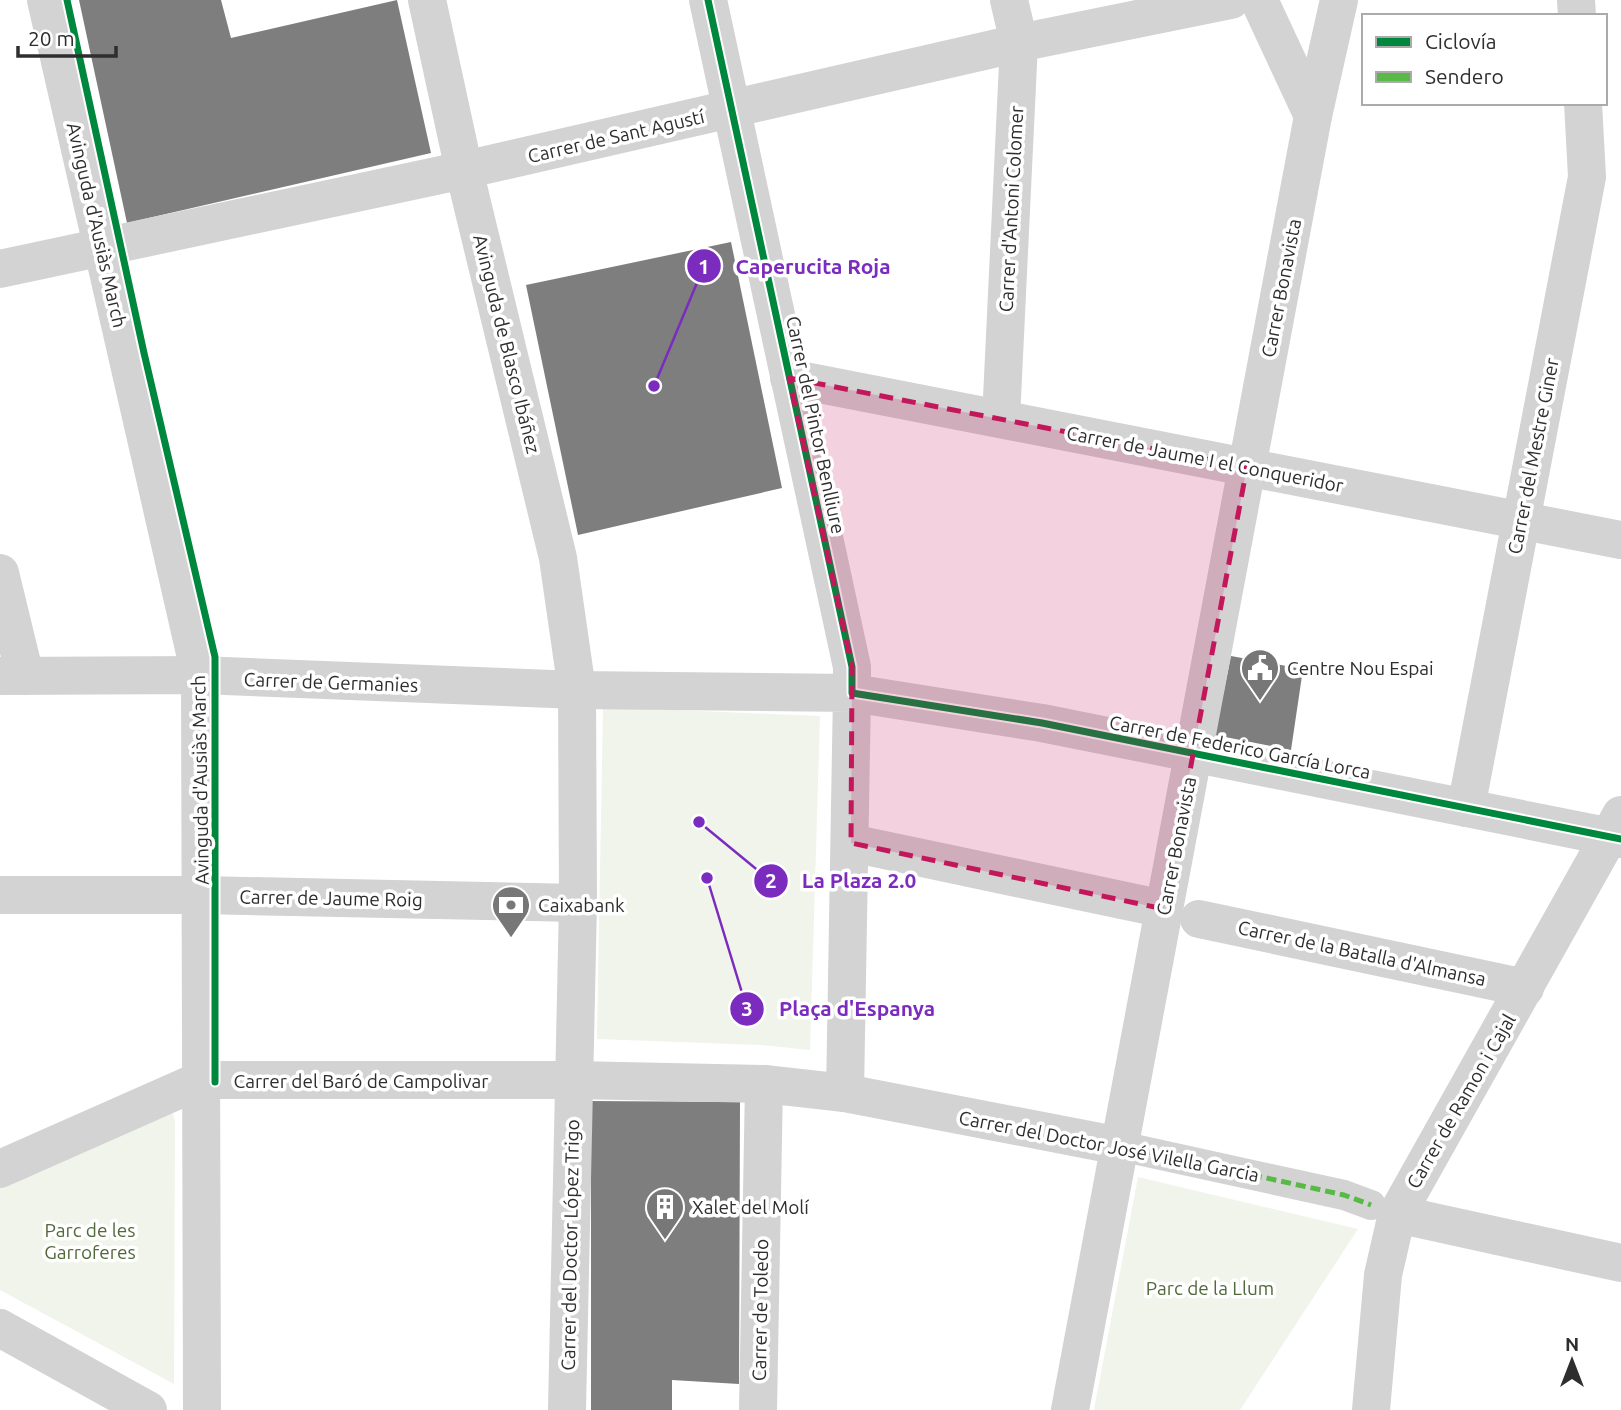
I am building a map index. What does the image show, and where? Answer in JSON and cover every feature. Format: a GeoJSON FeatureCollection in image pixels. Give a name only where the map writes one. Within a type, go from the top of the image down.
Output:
{"type":"FeatureCollection","features":[{"type":"Feature","properties":{"kind":"street","name":"Avinguda d'Ausiàs March"},"geometry":{"type":"LineString","coordinates":[[46,0],[200,675],[202,1410]]}},
{"type":"Feature","properties":{"kind":"street","name":"Avinguda de Blasco Ibáñez"},"geometry":{"type":"LineString","coordinates":[[427,0],[464,170],[558,558],[577,690],[578,903]]}},
{"type":"Feature","properties":{"kind":"street","name":"Carrer del Pintor Benlliure"},"geometry":{"type":"LineString","coordinates":[[708,0],[852,667],[845,1093]]}},
{"type":"Feature","properties":{"kind":"street","name":"Carrer d'Antoni Colomer"},"geometry":{"type":"LineString","coordinates":[[1001,419],[1018,43],[1009,0]]}},
{"type":"Feature","properties":{"kind":"street","name":"Carrer de Sant Agustí"},"geometry":{"type":"LineString","coordinates":[[0,269],[464,170],[1018,43],[1231,0]]}},
{"type":"Feature","properties":{"kind":"street"},"geometry":{"type":"LineString","coordinates":[[1259,0],[1313,116]]}},
{"type":"Feature","properties":{"kind":"street","name":"Carrer Bonavista"},"geometry":{"type":"LineString","coordinates":[[1070,1410],[1120,1146],[1182,914],[1193,754],[1313,116],[1339,0]]}},
{"type":"Feature","properties":{"kind":"street","name":"Carrer del Mestre Giner"},"geometry":{"type":"LineString","coordinates":[[1466,808],[1587,177],[1583,105]]}},
{"type":"Feature","properties":{"kind":"street","name":"Carrer de Jaume I el Conqueridor"},"geometry":{"type":"LineString","coordinates":[[789,378],[1621,540]]}},
{"type":"Feature","properties":{"kind":"street"},"geometry":{"type":"LineString","coordinates":[[0,573],[12,676]]}},
{"type":"Feature","properties":{"kind":"street","name":"Carrer de Germanies"},"geometry":{"type":"LineString","coordinates":[[12,676],[200,675],[577,690],[852,693]]}},
{"type":"Feature","properties":{"kind":"street","name":"Carrer de Federico García Lorca"},"geometry":{"type":"LineString","coordinates":[[852,693],[1042,723],[1466,808],[1617,830]]}},
{"type":"Feature","properties":{"kind":"street","name":"Carrer de Ramon i Cajal"},"geometry":{"type":"LineString","coordinates":[[1371,1410],[1383,1275],[1384,1209],[1525,988],[1617,830]]}},
{"type":"Feature","properties":{"kind":"street","name":"Carrer de la Batalla d'Almansa"},"geometry":{"type":"LineString","coordinates":[[851,843],[1525,988]]}},
{"type":"Feature","properties":{"kind":"street","name":"Carrer de Jaume Roig"},"geometry":{"type":"LineString","coordinates":[[0,895],[201,895],[578,903]]}},
{"type":"Feature","properties":{"kind":"street","name":"Carrer del Doctor López Trigo"},"geometry":{"type":"LineString","coordinates":[[566,1410],[578,903]]}},
{"type":"Feature","properties":{"kind":"street","name":"Carrer del Baró de Campolivar"},"geometry":{"type":"LineString","coordinates":[[0,1169],[201,1080],[573,1080],[764,1084]]}},
{"type":"Feature","properties":{"kind":"street","name":"Carrer del Doctor José Vilella Garcia"},"geometry":{"type":"LineString","coordinates":[[764,1084],[845,1093],[1120,1146],[1344,1195],[1384,1209],[1621,1263]]}},
{"type":"Feature","properties":{"kind":"street","name":"Carrer de Toledo"},"geometry":{"type":"LineString","coordinates":[[758,1410],[764,1084]]}},
{"type":"Feature","properties":{"kind":"street"},"geometry":{"type":"LineString","coordinates":[[0,1328],[148,1410]]}},
{"type":"Feature","properties":{"kind":"highlighted area"},"geometry":{"type":"Polygon","coordinates":[[[789,378],[1247,467],[1164,909],[851,843],[852,667],[789,378]]]}},
{"type":"Feature","properties":{"kind":"green space"},"geometry":{"type":"Polygon","coordinates":[[[603,707],[820,716],[810,1050],[761,1045],[597,1039],[603,707]]]}},
{"type":"Feature","properties":{"kind":"green space","name":"Parc de les Garroferes"},"geometry":{"type":"Polygon","coordinates":[[[165,1111],[173,1114],[175,1121],[174,1384],[0,1290],[0,1188],[165,1111]]]}},
{"type":"Feature","properties":{"kind":"green space","name":"Parc de la Llum"},"geometry":{"type":"Polygon","coordinates":[[[1138,1177],[1358,1229],[1240,1410],[1094,1410],[1138,1177]]]}},
{"type":"Feature","properties":{"kind":"building"},"geometry":{"type":"Polygon","coordinates":[[[79,0],[221,0],[231,38],[397,0],[431,153],[127,223],[79,0]]]}},
{"type":"Feature","properties":{"kind":"building"},"geometry":{"type":"Polygon","coordinates":[[[731,242],[782,488],[578,535],[526,285],[731,242]]]}},
{"type":"Feature","properties":{"kind":"building","name":"Centre Nou Espai"},"geometry":{"type":"Polygon","coordinates":[[[1231,656],[1303,669],[1291,750],[1215,735],[1231,656]]]}},
{"type":"Feature","properties":{"kind":"building","name":"Xalet del Molí"},"geometry":{"type":"Polygon","coordinates":[[[591,1101],[740,1102],[739,1384],[672,1380],[672,1410],[591,1410],[591,1101]]]}},
{"type":"Feature","properties":{"kind":"marked path"},"geometry":{"type":"LineString","coordinates":[[1120,1146],[1344,1195],[1371,1205]]}},
{"type":"Feature","properties":{"kind":"cycle path"},"geometry":{"type":"LineString","coordinates":[[67,0],[144,353],[215,657],[215,1082]]}},
{"type":"Feature","properties":{"kind":"cycle path"},"geometry":{"type":"LineString","coordinates":[[708,0],[852,667],[852,693],[1042,723],[1621,839]]}},
{"type":"Feature","properties":{"kind":"place","name":"Caperucita Roja"},"geometry":{"type":"Point","coordinates":[654,386]}},
{"type":"Feature","properties":{"kind":"place","name":"Centre Nou Espai"},"geometry":{"type":"Point","coordinates":[1260,702]}},
{"type":"Feature","properties":{"kind":"place","name":"La Plaza 2.0"},"geometry":{"type":"Point","coordinates":[699,822]}},
{"type":"Feature","properties":{"kind":"place","name":"Plaça d'Espanya"},"geometry":{"type":"Point","coordinates":[707,878]}},
{"type":"Feature","properties":{"kind":"place","name":"Caixabank"},"geometry":{"type":"Point","coordinates":[511,939]}},
{"type":"Feature","properties":{"kind":"place","name":"Xalet del Molí"},"geometry":{"type":"Point","coordinates":[665,1241]}}]}
